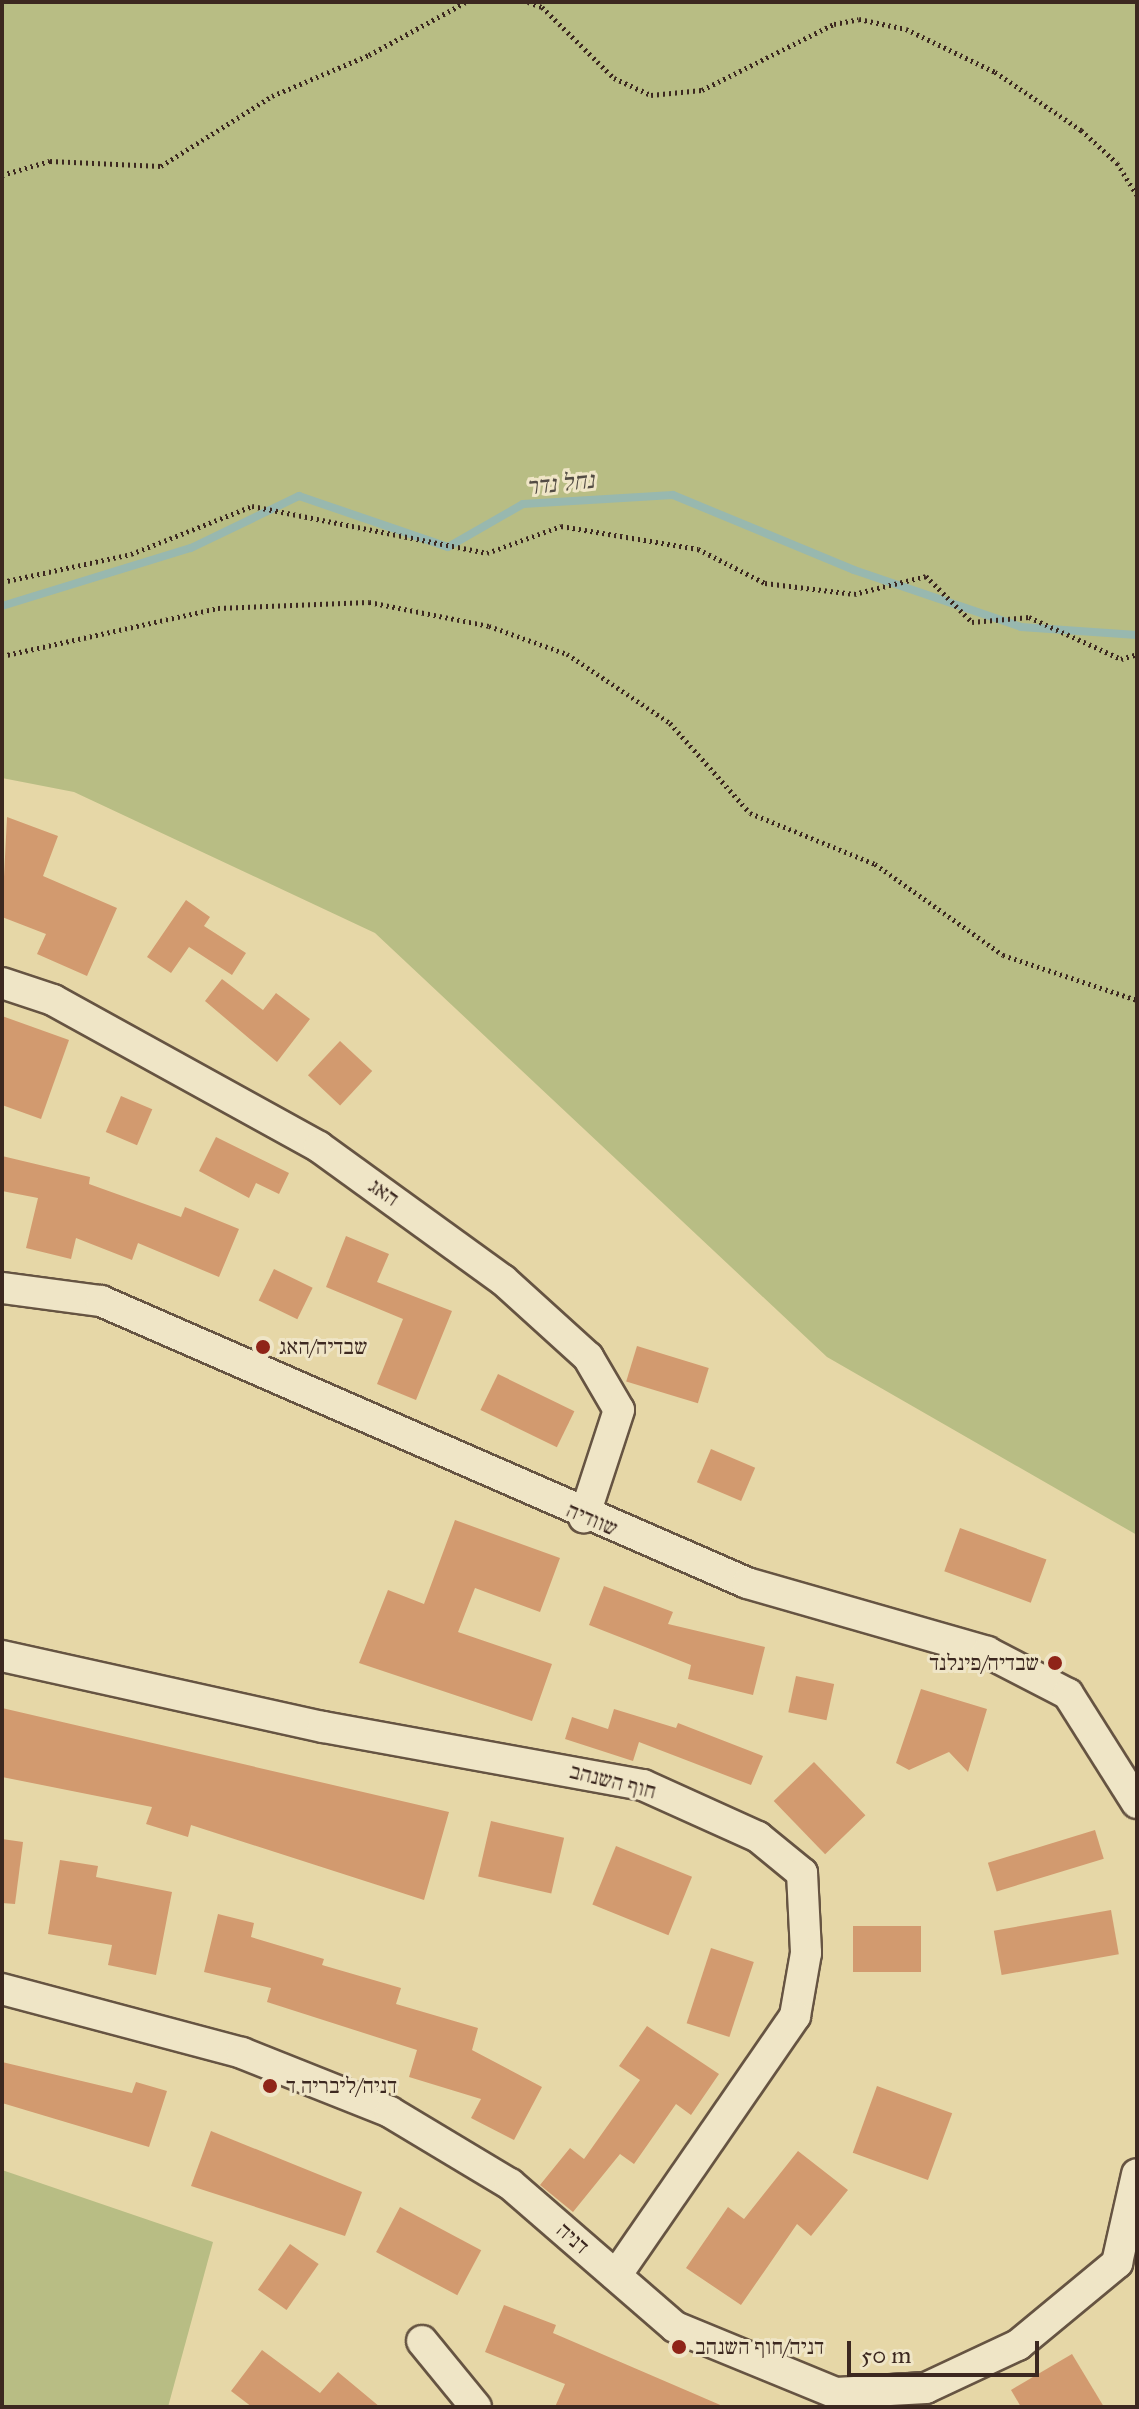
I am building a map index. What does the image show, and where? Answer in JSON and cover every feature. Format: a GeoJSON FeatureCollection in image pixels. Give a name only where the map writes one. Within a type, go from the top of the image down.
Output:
{"type":"FeatureCollection","features":[{"type":"Feature","properties":{"kind":"street","name":"האג"},"geometry":{"type":"LineString","coordinates":[[2,983],[53,1000],[319,1147],[514,1289],[588,1357],[619,1410],[584,1517]]}},
{"type":"Feature","properties":{"kind":"street","name":"שוודיה"},"geometry":{"type":"LineString","coordinates":[[2,1288],[101,1301],[158,1323],[584,1517],[747,1583],[987,1652],[1068,1694],[1129,1764],[1137,1803]]}},
{"type":"Feature","properties":{"kind":"street","name":"חוף השנהב"},"geometry":{"type":"LineString","coordinates":[[2,1656],[323,1727],[643,1785],[758,1837],[802,1873],[806,1953],[795,2016],[616,2275]]}},
{"type":"Feature","properties":{"kind":"street","name":"דניה"},"geometry":{"type":"LineString","coordinates":[[2,1989],[242,2053],[390,2112],[510,2184],[675,2327],[836,2393],[926,2388],[1005,2351],[1127,2265]]}},
{"type":"Feature","properties":{"kind":"street"},"geometry":{"type":"LineString","coordinates":[[1127,2265],[1137,2174]]}},
{"type":"Feature","properties":{"kind":"street"},"geometry":{"type":"LineString","coordinates":[[422,2341],[476,2407]]}},
{"type":"Feature","properties":{"kind":"path"},"geometry":{"type":"LineString","coordinates":[[2,175],[50,161],[161,166],[272,96],[369,55],[466,2]]}},
{"type":"Feature","properties":{"kind":"path"},"geometry":{"type":"LineString","coordinates":[[528,2],[542,7],[614,78],[651,95],[702,90],[834,24],[859,19],[906,29],[995,72],[1081,130],[1117,163],[1137,195]]}},
{"type":"Feature","properties":{"kind":"path"},"geometry":{"type":"LineString","coordinates":[[2,582],[131,554],[252,506],[487,553],[561,526],[698,549],[765,583],[854,594],[926,576],[972,622],[1029,617],[1121,659],[1137,654]]}},
{"type":"Feature","properties":{"kind":"path"},"geometry":{"type":"LineString","coordinates":[[2,656],[218,608],[369,602],[489,626],[567,654],[670,723],[750,813],[875,864],[1003,955],[1137,1000]]}},
{"type":"Feature","properties":{"kind":"green space"},"geometry":{"type":"Polygon","coordinates":[[[2,2],[1137,2],[1137,1535],[827,1357],[375,933],[74,792],[2,778],[2,2]]]}},
{"type":"Feature","properties":{"kind":"green space"},"geometry":{"type":"Polygon","coordinates":[[[2,2170],[213,2242],[168,2407],[2,2407],[2,2170]]]}},
{"type":"Feature","properties":{"kind":"building"},"geometry":{"type":"Polygon","coordinates":[[[7,817],[58,836],[43,876],[117,908],[87,976],[37,954],[46,934],[2,917],[7,817]]]}},
{"type":"Feature","properties":{"kind":"building"},"geometry":{"type":"Polygon","coordinates":[[[186,900],[210,917],[204,926],[246,953],[232,975],[189,947],[171,973],[147,957],[186,900]]]}},
{"type":"Feature","properties":{"kind":"building"},"geometry":{"type":"Polygon","coordinates":[[[222,979],[263,1010],[276,993],[310,1019],[277,1062],[205,1001],[222,979]]]}},
{"type":"Feature","properties":{"kind":"building"},"geometry":{"type":"Polygon","coordinates":[[[2,1016],[69,1040],[41,1119],[2,1105],[2,1016]]]}},
{"type":"Feature","properties":{"kind":"building"},"geometry":{"type":"Polygon","coordinates":[[[340,1041],[372,1071],[340,1105],[308,1075],[340,1041]]]}},
{"type":"Feature","properties":{"kind":"building"},"geometry":{"type":"Polygon","coordinates":[[[121,1096],[152,1109],[137,1145],[106,1132],[121,1096]]]}},
{"type":"Feature","properties":{"kind":"building"},"geometry":{"type":"Polygon","coordinates":[[[216,1137],[289,1173],[279,1194],[256,1183],[249,1198],[199,1171],[216,1137]]]}},
{"type":"Feature","properties":{"kind":"building"},"geometry":{"type":"Polygon","coordinates":[[[2,1156],[90,1177],[89,1184],[181,1217],[185,1207],[239,1229],[219,1277],[138,1243],[132,1260],[76,1238],[71,1259],[26,1248],[38,1198],[2,1191],[2,1156]]]}},
{"type":"Feature","properties":{"kind":"building"},"geometry":{"type":"Polygon","coordinates":[[[346,1236],[389,1254],[377,1282],[452,1311],[416,1400],[377,1384],[403,1319],[326,1287],[346,1236]]]}},
{"type":"Feature","properties":{"kind":"building"},"geometry":{"type":"Polygon","coordinates":[[[274,1269],[313,1288],[297,1319],[259,1300],[274,1269]]]}},
{"type":"Feature","properties":{"kind":"building"},"geometry":{"type":"Polygon","coordinates":[[[637,1346],[709,1368],[698,1403],[626,1381],[637,1346]]]}},
{"type":"Feature","properties":{"kind":"building"},"geometry":{"type":"Polygon","coordinates":[[[498,1374],[574,1411],[557,1447],[480,1410],[498,1374]]]}},
{"type":"Feature","properties":{"kind":"building"},"geometry":{"type":"Polygon","coordinates":[[[711,1449],[755,1468],[741,1501],[697,1482],[711,1449]]]}},
{"type":"Feature","properties":{"kind":"building"},"geometry":{"type":"Polygon","coordinates":[[[455,1520],[560,1558],[540,1612],[475,1588],[458,1632],[552,1664],[532,1721],[359,1663],[388,1590],[424,1604],[455,1520]]]}},
{"type":"Feature","properties":{"kind":"building"},"geometry":{"type":"Polygon","coordinates":[[[960,1528],[1046,1559],[1031,1603],[944,1571],[960,1528]]]}},
{"type":"Feature","properties":{"kind":"building"},"geometry":{"type":"Polygon","coordinates":[[[604,1586],[673,1612],[668,1624],[765,1647],[753,1695],[688,1679],[691,1665],[589,1625],[604,1586]]]}},
{"type":"Feature","properties":{"kind":"building"},"geometry":{"type":"Polygon","coordinates":[[[796,1676],[834,1684],[826,1720],[788,1712],[796,1676]]]}},
{"type":"Feature","properties":{"kind":"building"},"geometry":{"type":"Polygon","coordinates":[[[921,1689],[987,1709],[968,1772],[949,1752],[909,1770],[896,1763],[921,1689]]]}},
{"type":"Feature","properties":{"kind":"building"},"geometry":{"type":"Polygon","coordinates":[[[2,1708],[449,1812],[424,1900],[191,1825],[188,1837],[146,1824],[152,1807],[2,1777],[2,1708]]]}},
{"type":"Feature","properties":{"kind":"building"},"geometry":{"type":"Polygon","coordinates":[[[614,1709],[676,1728],[678,1723],[763,1756],[751,1785],[639,1742],[633,1761],[565,1739],[572,1717],[608,1729],[614,1709]]]}},
{"type":"Feature","properties":{"kind":"building"},"geometry":{"type":"Polygon","coordinates":[[[814,1762],[865,1815],[825,1854],[774,1801],[814,1762]]]}},
{"type":"Feature","properties":{"kind":"building"},"geometry":{"type":"Polygon","coordinates":[[[491,1821],[564,1838],[551,1893],[478,1877],[491,1821]]]}},
{"type":"Feature","properties":{"kind":"building"},"geometry":{"type":"Polygon","coordinates":[[[1095,1830],[1104,1859],[997,1891],[988,1863],[1095,1830]]]}},
{"type":"Feature","properties":{"kind":"building"},"geometry":{"type":"Polygon","coordinates":[[[2,1839],[23,1842],[15,1904],[2,1903],[2,1839]]]}},
{"type":"Feature","properties":{"kind":"building"},"geometry":{"type":"Polygon","coordinates":[[[616,1846],[692,1877],[668,1935],[592,1904],[616,1846]]]}},
{"type":"Feature","properties":{"kind":"building"},"geometry":{"type":"Polygon","coordinates":[[[60,1860],[98,1866],[96,1877],[172,1892],[156,1975],[108,1965],[112,1945],[48,1934],[60,1860]]]}},
{"type":"Feature","properties":{"kind":"building"},"geometry":{"type":"Polygon","coordinates":[[[1111,1910],[1119,1954],[1002,1975],[994,1931],[1111,1910]]]}},
{"type":"Feature","properties":{"kind":"building"},"geometry":{"type":"Polygon","coordinates":[[[218,1914],[254,1923],[251,1937],[324,1959],[322,1965],[401,1988],[396,2004],[478,2028],[472,2050],[542,2087],[514,2140],[471,2118],[481,2099],[409,2077],[417,2050],[267,2002],[271,1988],[204,1972],[218,1914]]]}},
{"type":"Feature","properties":{"kind":"building"},"geometry":{"type":"Polygon","coordinates":[[[853,1926],[921,1926],[921,1972],[853,1972],[853,1926]]]}},
{"type":"Feature","properties":{"kind":"building"},"geometry":{"type":"Polygon","coordinates":[[[711,1948],[754,1962],[729,2037],[687,2023],[711,1948]]]}},
{"type":"Feature","properties":{"kind":"building"},"geometry":{"type":"Polygon","coordinates":[[[647,2026],[719,2074],[691,2115],[676,2104],[634,2164],[620,2154],[573,2212],[540,2185],[570,2148],[584,2159],[640,2080],[619,2066],[647,2026]]]}},
{"type":"Feature","properties":{"kind":"building"},"geometry":{"type":"Polygon","coordinates":[[[2,2062],[132,2093],[136,2082],[167,2091],[149,2147],[2,2103],[2,2062]]]}},
{"type":"Feature","properties":{"kind":"building"},"geometry":{"type":"Polygon","coordinates":[[[877,2086],[952,2113],[928,2180],[853,2153],[877,2086]]]}},
{"type":"Feature","properties":{"kind":"building"},"geometry":{"type":"Polygon","coordinates":[[[211,2131],[362,2192],[345,2236],[191,2186],[211,2131]]]}},
{"type":"Feature","properties":{"kind":"building"},"geometry":{"type":"Polygon","coordinates":[[[798,2151],[848,2190],[811,2236],[797,2224],[741,2305],[686,2268],[728,2207],[744,2219],[798,2151]]]}},
{"type":"Feature","properties":{"kind":"building"},"geometry":{"type":"Polygon","coordinates":[[[400,2207],[481,2250],[457,2295],[376,2252],[400,2207]]]}},
{"type":"Feature","properties":{"kind":"building"},"geometry":{"type":"Polygon","coordinates":[[[290,2244],[319,2264],[287,2310],[258,2290],[290,2244]]]}},
{"type":"Feature","properties":{"kind":"building"},"geometry":{"type":"Polygon","coordinates":[[[504,2305],[556,2325],[553,2333],[725,2407],[555,2407],[565,2384],[485,2352],[504,2305]]]}},
{"type":"Feature","properties":{"kind":"building"},"geometry":{"type":"Polygon","coordinates":[[[262,2350],[320,2393],[338,2372],[380,2407],[252,2407],[231,2391],[262,2350]]]}},
{"type":"Feature","properties":{"kind":"building"},"geometry":{"type":"Polygon","coordinates":[[[1072,2354],[1104,2407],[1021,2407],[1011,2390],[1072,2354]]]}},
{"type":"Feature","properties":{"kind":"waterway","name":"נחל נדר"},"geometry":{"type":"LineString","coordinates":[[2,606],[191,548],[299,496],[448,547],[523,504],[673,495],[854,570],[1021,627],[1137,635]]}},
{"type":"Feature","properties":{"kind":"place","name":"שבדיה/האג"},"geometry":{"type":"Point","coordinates":[263,1347]}},
{"type":"Feature","properties":{"kind":"place","name":"שבדיה/פינלנד"},"geometry":{"type":"Point","coordinates":[1055,1663]}},
{"type":"Feature","properties":{"kind":"place","name":"דניה/ליבריה ד"},"geometry":{"type":"Point","coordinates":[270,2086]}},
{"type":"Feature","properties":{"kind":"place","name":"דניה/חוף השנהב"},"geometry":{"type":"Point","coordinates":[679,2347]}}]}
